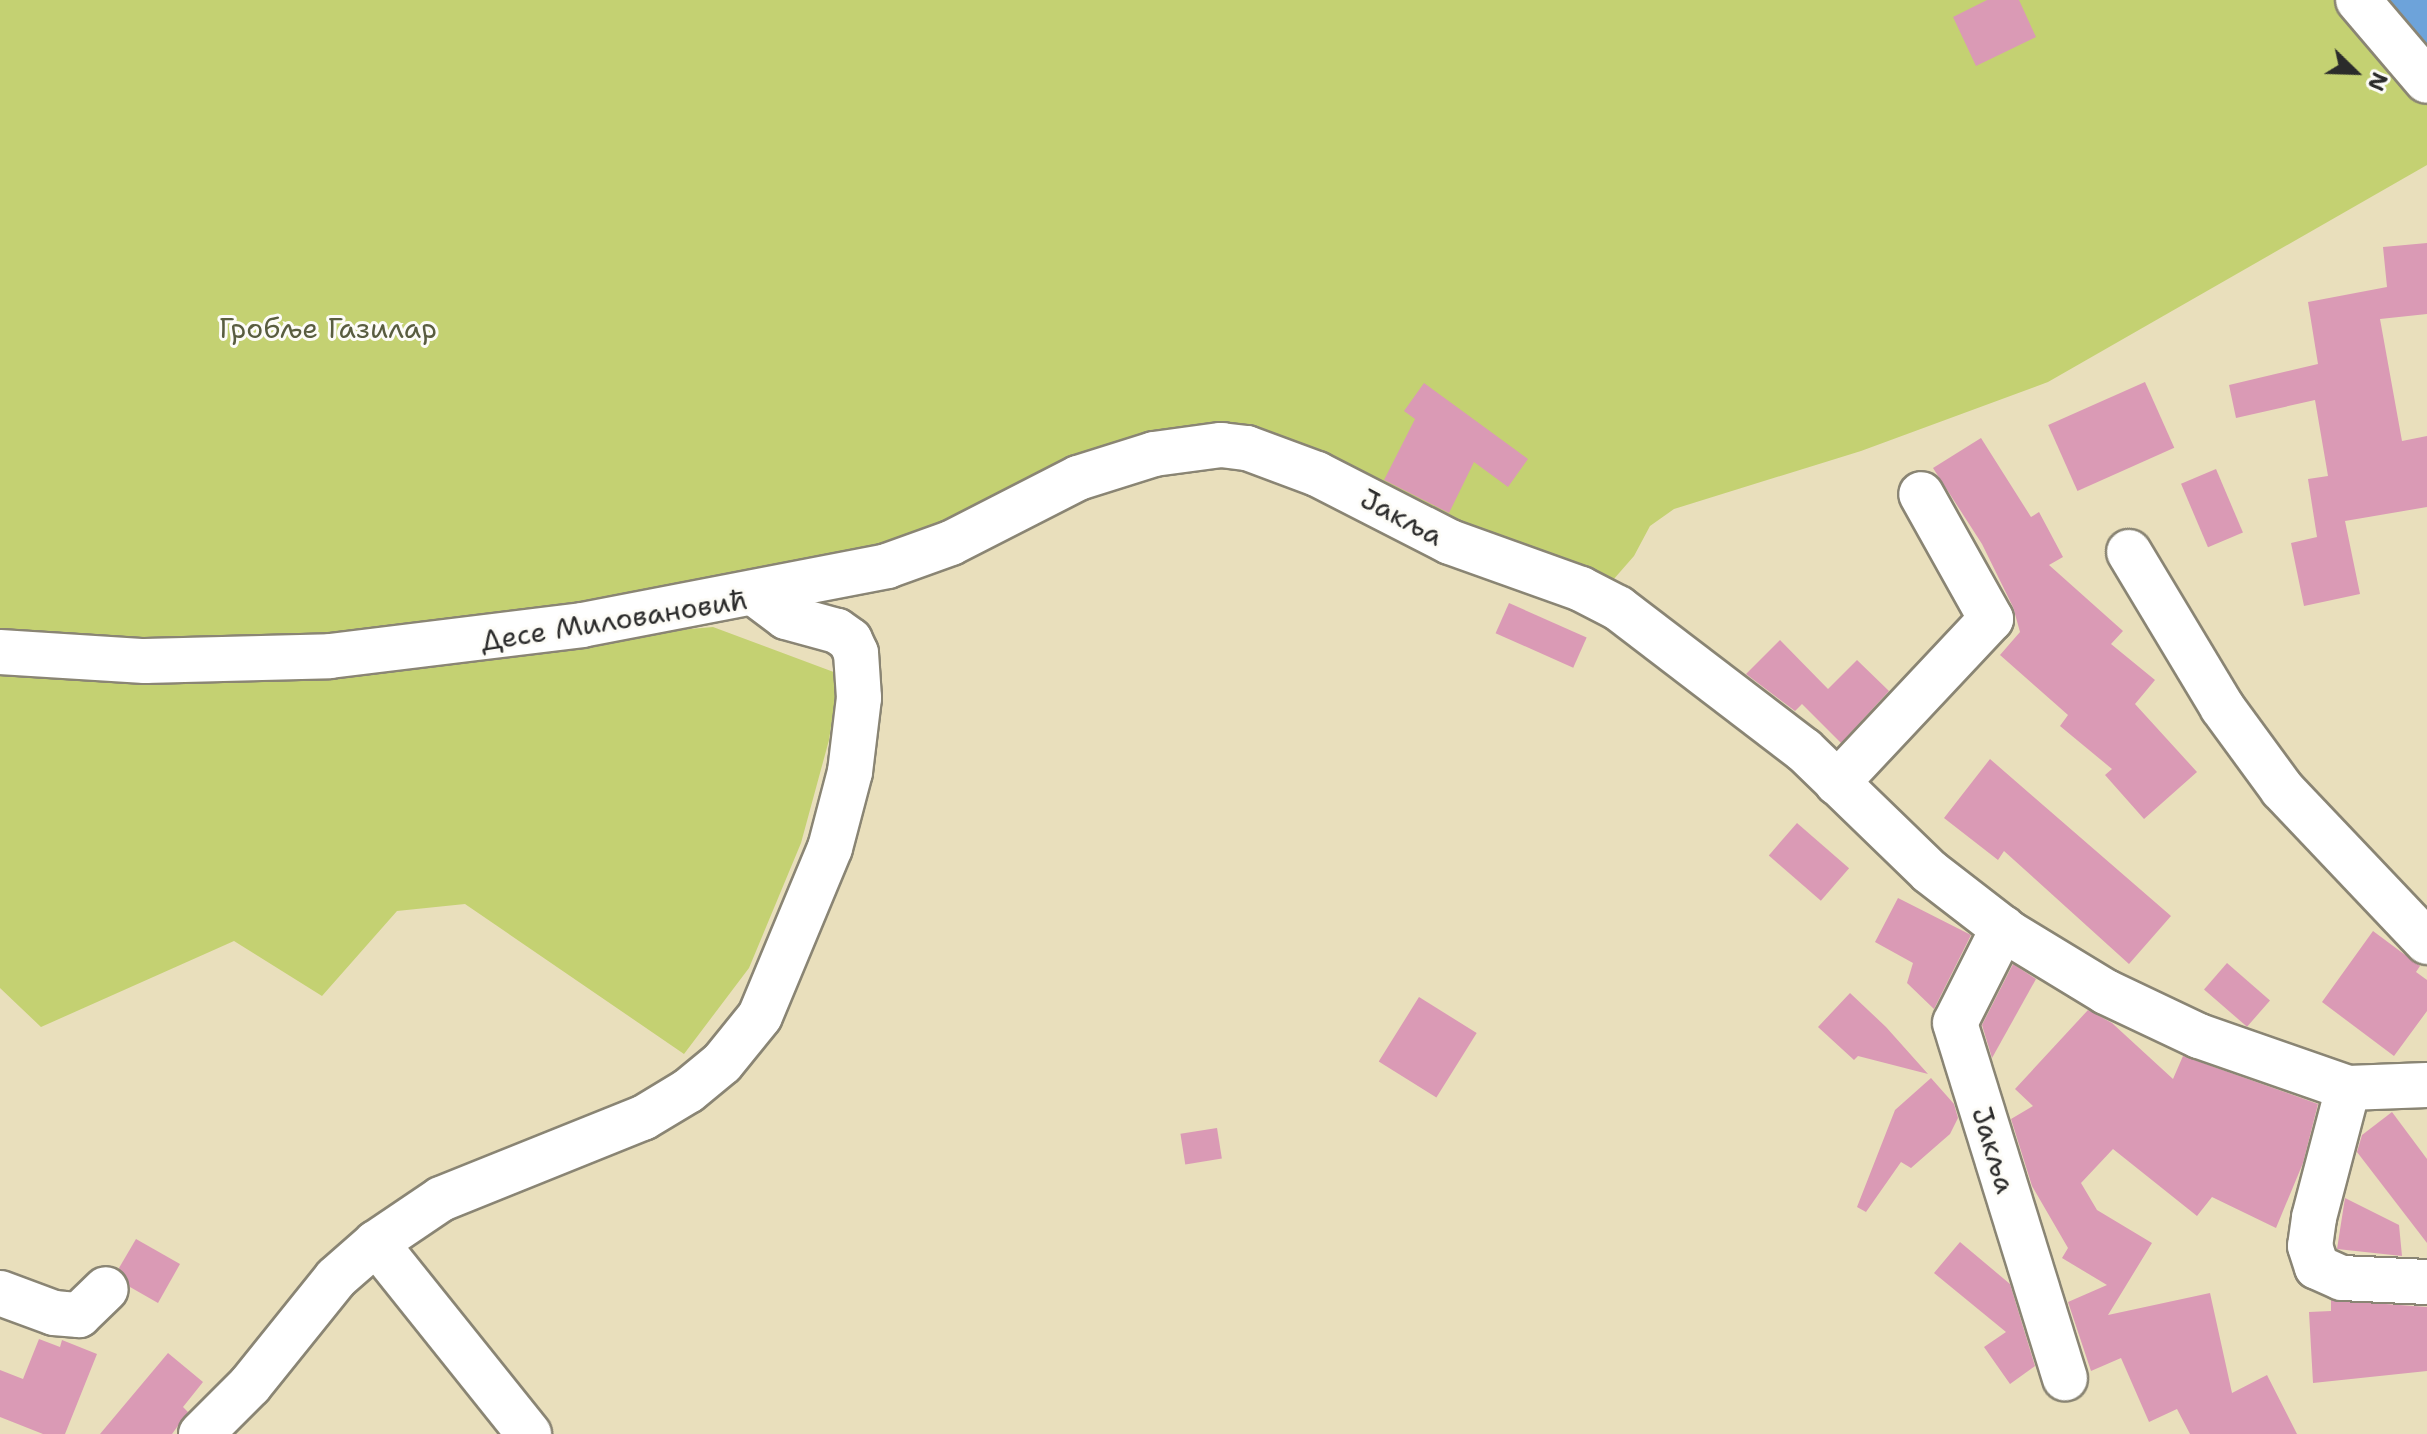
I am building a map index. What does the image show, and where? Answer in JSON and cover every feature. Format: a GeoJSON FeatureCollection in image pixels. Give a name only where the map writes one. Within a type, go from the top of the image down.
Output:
{"type":"FeatureCollection","features":[{"type":"Feature","properties":{"kind":"street"},"geometry":{"type":"LineString","coordinates":[[2358,0],[2427,81]]}},
{"type":"Feature","properties":{"kind":"street","name":"Јакља"},"geometry":{"type":"LineString","coordinates":[[756,594],[923,554],[1078,478],[1154,454],[1221,445],[1247,448],[1317,474],[1450,542],[1599,596],[1691,661],[1804,750],[1930,872],[2003,928],[2143,1010],[2348,1088],[2427,1085]]}},
{"type":"Feature","properties":{"kind":"street"},"geometry":{"type":"LineString","coordinates":[[1837,783],[1991,619],[1921,494]]}},
{"type":"Feature","properties":{"kind":"street"},"geometry":{"type":"LineString","coordinates":[[2129,552],[2222,707],[2282,789],[2427,942]]}},
{"type":"Feature","properties":{"kind":"street","name":"Десе Миловановић"},"geometry":{"type":"LineString","coordinates":[[0,652],[145,661],[330,656],[477,641],[756,594],[786,617],[837,631],[850,640],[859,698],[850,772],[830,848],[760,1016],[722,1063],[688,1091],[643,1118],[441,1199],[376,1243],[336,1278],[250,1385],[201,1434]]}},
{"type":"Feature","properties":{"kind":"street","name":"Јакља"},"geometry":{"type":"LineString","coordinates":[[2003,928],[1955,1023],[2065,1378]]}},
{"type":"Feature","properties":{"kind":"street"},"geometry":{"type":"LineString","coordinates":[[2348,1088],[2314,1218],[2310,1246],[2317,1267],[2342,1278],[2427,1282]]}},
{"type":"Feature","properties":{"kind":"street"},"geometry":{"type":"LineString","coordinates":[[376,1243],[529,1434]]}},
{"type":"Feature","properties":{"kind":"street"},"geometry":{"type":"LineString","coordinates":[[0,1293],[54,1313],[79,1315],[106,1289]]}},
{"type":"Feature","properties":{"kind":"green space","name":"Гробље Газилар"},"geometry":{"type":"Polygon","coordinates":[[[0,0],[2365,0],[2427,78],[2427,165],[2048,382],[1861,451],[1674,509],[1650,526],[1634,556],[1599,596],[1247,448],[582,625],[0,652],[0,0]]]}},
{"type":"Feature","properties":{"kind":"green space"},"geometry":{"type":"Polygon","coordinates":[[[713,627],[839,674],[829,740],[801,843],[749,968],[684,1054],[465,904],[397,911],[322,996],[234,941],[41,1027],[0,988],[0,671],[85,681],[713,627]]]}},
{"type":"Feature","properties":{"kind":"water"},"geometry":{"type":"Polygon","coordinates":[[[2383,0],[2427,0],[2427,53],[2383,0]]]}},
{"type":"Feature","properties":{"kind":"building"},"geometry":{"type":"Polygon","coordinates":[[[1987,0],[2019,0],[2036,37],[1976,66],[1953,17],[1987,0]]]}},
{"type":"Feature","properties":{"kind":"building"},"geometry":{"type":"Polygon","coordinates":[[[2427,243],[2427,314],[2380,319],[2402,441],[2427,436],[2427,507],[2345,521],[2360,594],[2304,606],[2291,543],[2317,537],[2308,479],[2328,476],[2315,400],[2236,418],[2229,385],[2318,364],[2308,302],[2387,287],[2383,247],[2427,243]]]}},
{"type":"Feature","properties":{"kind":"building"},"geometry":{"type":"Polygon","coordinates":[[[2145,382],[2174,448],[2077,491],[2048,425],[2145,382]]]}},
{"type":"Feature","properties":{"kind":"building"},"geometry":{"type":"Polygon","coordinates":[[[1424,383],[1528,459],[1508,487],[1474,462],[1449,513],[1384,480],[1415,419],[1404,411],[1424,383]]]}},
{"type":"Feature","properties":{"kind":"building"},"geometry":{"type":"Polygon","coordinates":[[[1981,438],[2031,517],[2039,512],[2063,557],[2049,565],[2123,631],[2111,644],[2155,680],[2135,704],[2197,772],[2144,819],[2105,775],[2112,769],[2060,726],[2068,715],[2000,655],[2020,632],[2013,607],[1982,544],[1933,468],[1981,438]]]}},
{"type":"Feature","properties":{"kind":"building"},"geometry":{"type":"Polygon","coordinates":[[[2216,469],[2243,533],[2208,547],[2181,484],[2216,469]]]}},
{"type":"Feature","properties":{"kind":"building"},"geometry":{"type":"Polygon","coordinates":[[[1509,603],[1587,638],[1573,668],[1496,633],[1509,603]]]}},
{"type":"Feature","properties":{"kind":"building"},"geometry":{"type":"Polygon","coordinates":[[[1780,640],[1828,689],[1857,660],[1889,691],[1841,743],[1802,704],[1795,711],[1746,674],[1780,640]]]}},
{"type":"Feature","properties":{"kind":"building"},"geometry":{"type":"Polygon","coordinates":[[[1990,759],[2171,916],[2129,964],[2004,851],[1998,860],[1944,818],[1990,759]]]}},
{"type":"Feature","properties":{"kind":"building"},"geometry":{"type":"Polygon","coordinates":[[[1797,823],[1849,868],[1821,901],[1769,855],[1797,823]]]}},
{"type":"Feature","properties":{"kind":"building"},"geometry":{"type":"Polygon","coordinates":[[[1898,898],[1971,935],[1934,1009],[1907,983],[1913,963],[1875,942],[1898,898]]]}},
{"type":"Feature","properties":{"kind":"building"},"geometry":{"type":"Polygon","coordinates":[[[2373,931],[2420,966],[2416,972],[2427,980],[2427,1011],[2394,1056],[2322,1002],[2373,931]]]}},
{"type":"Feature","properties":{"kind":"building"},"geometry":{"type":"Polygon","coordinates":[[[2227,963],[2270,1000],[2247,1027],[2204,989],[2227,963]]]}},
{"type":"Feature","properties":{"kind":"building"},"geometry":{"type":"Polygon","coordinates":[[[2013,964],[2036,979],[1992,1058],[1982,1025],[2013,964]]]}},
{"type":"Feature","properties":{"kind":"building"},"geometry":{"type":"Polygon","coordinates":[[[1850,993],[1928,1074],[1858,1056],[1854,1060],[1818,1027],[1850,993]]]}},
{"type":"Feature","properties":{"kind":"building"},"geometry":{"type":"Polygon","coordinates":[[[1419,997],[1477,1033],[1436,1097],[1379,1061],[1419,997]]]}},
{"type":"Feature","properties":{"kind":"building"},"geometry":{"type":"Polygon","coordinates":[[[2088,1010],[2112,1023],[2173,1079],[2183,1056],[2318,1104],[2303,1163],[2276,1228],[2212,1197],[2197,1216],[2113,1149],[2081,1183],[2097,1210],[2152,1243],[2108,1315],[2210,1293],[2232,1393],[2267,1375],[2297,1434],[2190,1434],[2177,1409],[2149,1422],[2121,1358],[2091,1371],[2068,1302],[2107,1285],[2062,1258],[2068,1248],[2032,1186],[2011,1119],[2033,1106],[2015,1089],[2088,1010]]]}},
{"type":"Feature","properties":{"kind":"building"},"geometry":{"type":"Polygon","coordinates":[[[1931,1078],[1954,1104],[1958,1118],[1950,1134],[1911,1168],[1901,1162],[1866,1212],[1857,1207],[1895,1110],[1931,1078]]]}},
{"type":"Feature","properties":{"kind":"building"},"geometry":{"type":"Polygon","coordinates":[[[2392,1112],[2427,1159],[2427,1243],[2357,1152],[2362,1135],[2392,1112]]]}},
{"type":"Feature","properties":{"kind":"building"},"geometry":{"type":"Polygon","coordinates":[[[1217,1128],[1222,1159],[1185,1164],[1180,1134],[1217,1128]]]}},
{"type":"Feature","properties":{"kind":"building"},"geometry":{"type":"Polygon","coordinates":[[[2345,1198],[2399,1225],[2402,1256],[2337,1249],[2345,1198]]]}},
{"type":"Feature","properties":{"kind":"building"},"geometry":{"type":"Polygon","coordinates":[[[136,1239],[180,1264],[158,1303],[130,1287],[119,1268],[136,1239]]]}},
{"type":"Feature","properties":{"kind":"building"},"geometry":{"type":"Polygon","coordinates":[[[1960,1242],[2010,1284],[2035,1366],[2010,1384],[1984,1347],[2006,1332],[1934,1273],[1960,1242]]]}},
{"type":"Feature","properties":{"kind":"building"},"geometry":{"type":"Polygon","coordinates":[[[2331,1300],[2427,1307],[2427,1371],[2313,1383],[2309,1312],[2331,1311],[2331,1300]]]}},
{"type":"Feature","properties":{"kind":"building"},"geometry":{"type":"Polygon","coordinates":[[[39,1339],[60,1347],[62,1340],[97,1354],[65,1434],[43,1434],[0,1417],[0,1370],[23,1379],[39,1339]]]}},
{"type":"Feature","properties":{"kind":"building"},"geometry":{"type":"Polygon","coordinates":[[[168,1353],[203,1382],[183,1407],[188,1412],[172,1434],[100,1434],[168,1353]]]}}]}
